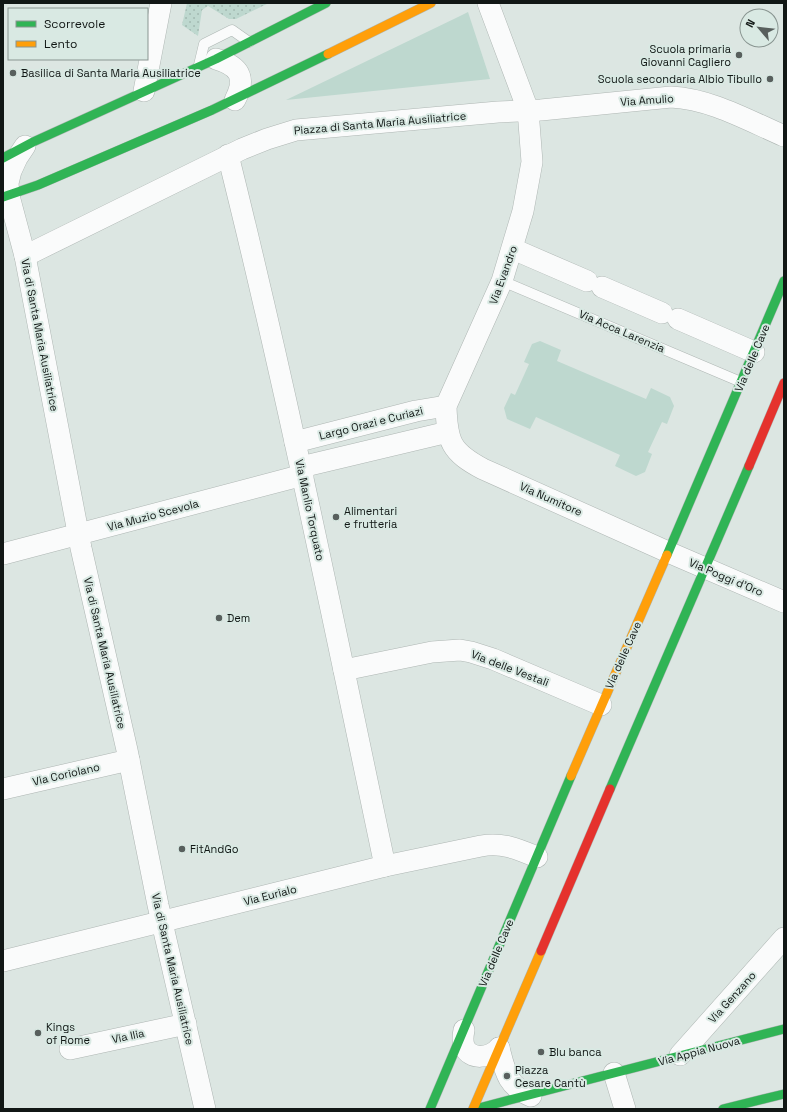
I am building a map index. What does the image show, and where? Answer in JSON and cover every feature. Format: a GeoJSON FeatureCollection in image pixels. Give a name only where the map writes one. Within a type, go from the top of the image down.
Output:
{"type":"FeatureCollection","features":[{"type":"Feature","properties":{"kind":"main road"},"geometry":{"type":"LineString","coordinates":[[3,158],[25,146],[207,63],[326,3]]}},
{"type":"Feature","properties":{"kind":"main road"},"geometry":{"type":"LineString","coordinates":[[6,196],[38,185],[235,100],[431,3]]}},
{"type":"Feature","properties":{"kind":"main road","name":"Via delle Cave"},"geometry":{"type":"LineString","coordinates":[[430,1109],[784,282]]}},
{"type":"Feature","properties":{"kind":"main road"},"geometry":{"type":"LineString","coordinates":[[474,1109],[784,383]]}},
{"type":"Feature","properties":{"kind":"main road","name":"Via Appia Nuova"},"geometry":{"type":"LineString","coordinates":[[474,1109],[531,1096],[680,1055],[784,1029]]}},
{"type":"Feature","properties":{"kind":"main road"},"geometry":{"type":"LineString","coordinates":[[724,1109],[784,1094]]}},
{"type":"Feature","properties":{"kind":"street"},"geometry":{"type":"LineString","coordinates":[[144,92],[161,3]]}},
{"type":"Feature","properties":{"kind":"street"},"geometry":{"type":"LineString","coordinates":[[488,3],[528,110]]}},
{"type":"Feature","properties":{"kind":"street"},"geometry":{"type":"LineString","coordinates":[[207,63],[226,62],[233,66],[240,76],[241,86],[235,100]]}},
{"type":"Feature","properties":{"kind":"street","name":"Via Amulio"},"geometry":{"type":"LineString","coordinates":[[528,110],[663,98],[684,98],[709,103],[784,136]]}},
{"type":"Feature","properties":{"kind":"street","name":"Piazza di Santa Maria Ausiliatrice"},"geometry":{"type":"LineString","coordinates":[[25,256],[228,156],[267,139],[296,130],[528,110]]}},
{"type":"Feature","properties":{"kind":"street","name":"Via Evandro"},"geometry":{"type":"LineString","coordinates":[[448,432],[446,406],[502,281],[513,249],[526,199],[532,162],[528,110]]}},
{"type":"Feature","properties":{"kind":"street"},"geometry":{"type":"LineString","coordinates":[[6,196],[11,170],[25,146]]}},
{"type":"Feature","properties":{"kind":"street","name":"Via Manlio Torquato"},"geometry":{"type":"LineString","coordinates":[[228,156],[296,442],[385,866]]}},
{"type":"Feature","properties":{"kind":"street","name":"Via di Santa Maria Ausiliatrice"},"geometry":{"type":"LineString","coordinates":[[6,196],[25,256],[78,535],[129,760],[162,921],[205,1109]]}},
{"type":"Feature","properties":{"kind":"street"},"geometry":{"type":"LineString","coordinates":[[513,249],[754,352]]}},
{"type":"Feature","properties":{"kind":"street","name":"Largo Orazi e Curiazi"},"geometry":{"type":"LineString","coordinates":[[296,442],[424,409],[446,406]]}},
{"type":"Feature","properties":{"kind":"street"},"geometry":{"type":"LineString","coordinates":[[302,471],[448,432]]}},
{"type":"Feature","properties":{"kind":"street","name":"Via Numitore"},"geometry":{"type":"LineString","coordinates":[[448,432],[457,452],[469,461],[668,552]]}},
{"type":"Feature","properties":{"kind":"street","name":"Via Muzio Scevola"},"geometry":{"type":"LineString","coordinates":[[3,554],[78,535],[302,471]]}},
{"type":"Feature","properties":{"kind":"street","name":"Via Poggi d'Oro"},"geometry":{"type":"LineString","coordinates":[[668,552],[784,602]]}},
{"type":"Feature","properties":{"kind":"street","name":"Via delle Vestali"},"geometry":{"type":"LineString","coordinates":[[344,670],[432,652],[460,650],[487,657],[602,705]]}},
{"type":"Feature","properties":{"kind":"street","name":"Via Coriolano"},"geometry":{"type":"LineString","coordinates":[[3,789],[129,760]]}},
{"type":"Feature","properties":{"kind":"street","name":"Via Eurialo"},"geometry":{"type":"LineString","coordinates":[[3,961],[385,866],[490,844],[507,845],[537,857]]}},
{"type":"Feature","properties":{"kind":"street","name":"Via Genzano"},"geometry":{"type":"LineString","coordinates":[[680,1055],[784,938]]}},
{"type":"Feature","properties":{"kind":"street","name":"Via Ilia"},"geometry":{"type":"LineString","coordinates":[[70,1049],[186,1024]]}},
{"type":"Feature","properties":{"kind":"street"},"geometry":{"type":"LineString","coordinates":[[464,1030],[464,1045],[468,1051],[473,1055],[484,1057],[490,1055],[499,1048],[503,1066],[509,1078],[517,1088],[531,1096]]}},
{"type":"Feature","properties":{"kind":"street"},"geometry":{"type":"LineString","coordinates":[[614,1073],[625,1109]]}},
{"type":"Feature","properties":{"kind":"lane"},"geometry":{"type":"LineString","coordinates":[[207,63],[204,44],[232,30],[249,42]]}},
{"type":"Feature","properties":{"kind":"lane","name":"Via Acca Larenzia"},"geometry":{"type":"LineString","coordinates":[[502,281],[741,382]]}},
{"type":"Feature","properties":{"kind":"green space"},"geometry":{"type":"Polygon","coordinates":[[[187,3],[269,3],[236,19],[229,19],[208,6],[202,10],[198,36],[182,25],[187,3]]]}},
{"type":"Feature","properties":{"kind":"green space"},"geometry":{"type":"Polygon","coordinates":[[[468,12],[490,79],[286,100],[458,17],[468,12]]]}},
{"type":"Feature","properties":{"kind":"green space"},"geometry":{"type":"Polygon","coordinates":[[[540,341],[561,350],[557,361],[646,399],[651,388],[670,397],[674,406],[667,424],[662,422],[648,452],[652,454],[645,472],[636,476],[615,466],[620,455],[536,417],[530,429],[507,419],[504,408],[511,393],[515,395],[529,364],[524,362],[532,344],[540,341]]]}},
{"type":"Feature","properties":{"kind":"traffic: fast"},"geometry":{"type":"LineString","coordinates":[[3,158],[33,142],[216,59],[326,3]]}},
{"type":"Feature","properties":{"kind":"traffic: fast"},"geometry":{"type":"LineString","coordinates":[[3,197],[38,185],[212,110],[328,54]]}},
{"type":"Feature","properties":{"kind":"traffic: fast"},"geometry":{"type":"LineString","coordinates":[[667,555],[784,281]]}},
{"type":"Feature","properties":{"kind":"traffic: fast"},"geometry":{"type":"LineString","coordinates":[[610,789],[749,466]]}},
{"type":"Feature","properties":{"kind":"traffic: fast"},"geometry":{"type":"LineString","coordinates":[[430,1109],[571,776]]}},
{"type":"Feature","properties":{"kind":"traffic: fast"},"geometry":{"type":"LineString","coordinates":[[475,1109],[784,1029]]}},
{"type":"Feature","properties":{"kind":"traffic: fast"},"geometry":{"type":"LineString","coordinates":[[723,1109],[784,1094]]}},
{"type":"Feature","properties":{"kind":"traffic: slow"},"geometry":{"type":"LineString","coordinates":[[328,54],[431,3]]}},
{"type":"Feature","properties":{"kind":"traffic: slow"},"geometry":{"type":"LineString","coordinates":[[571,776],[667,555]]}},
{"type":"Feature","properties":{"kind":"traffic: slow"},"geometry":{"type":"LineString","coordinates":[[473,1109],[541,951]]}},
{"type":"Feature","properties":{"kind":"traffic: jam"},"geometry":{"type":"LineString","coordinates":[[749,466],[784,383]]}},
{"type":"Feature","properties":{"kind":"traffic: jam"},"geometry":{"type":"LineString","coordinates":[[541,951],[610,789]]}},
{"type":"Feature","properties":{"kind":"place","name":"Scuola primaria Giovanni Cagliero"},"geometry":{"type":"Point","coordinates":[739,55]}},
{"type":"Feature","properties":{"kind":"place","name":"Basilica di Santa Maria Ausiliatrice"},"geometry":{"type":"Point","coordinates":[13,73]}},
{"type":"Feature","properties":{"kind":"place","name":"Scuola secondaria Albio Tibullo"},"geometry":{"type":"Point","coordinates":[770,79]}},
{"type":"Feature","properties":{"kind":"place","name":"Alimentari e frutteria"},"geometry":{"type":"Point","coordinates":[336,517]}},
{"type":"Feature","properties":{"kind":"place","name":"Dem"},"geometry":{"type":"Point","coordinates":[219,618]}},
{"type":"Feature","properties":{"kind":"place","name":"FitAndGo"},"geometry":{"type":"Point","coordinates":[182,849]}},
{"type":"Feature","properties":{"kind":"place","name":"Kings of Rome"},"geometry":{"type":"Point","coordinates":[38,1033]}},
{"type":"Feature","properties":{"kind":"place","name":"Blu banca"},"geometry":{"type":"Point","coordinates":[541,1052]}},
{"type":"Feature","properties":{"kind":"place","name":"Piazza Cesare Cantù"},"geometry":{"type":"Point","coordinates":[507,1076]}}]}
